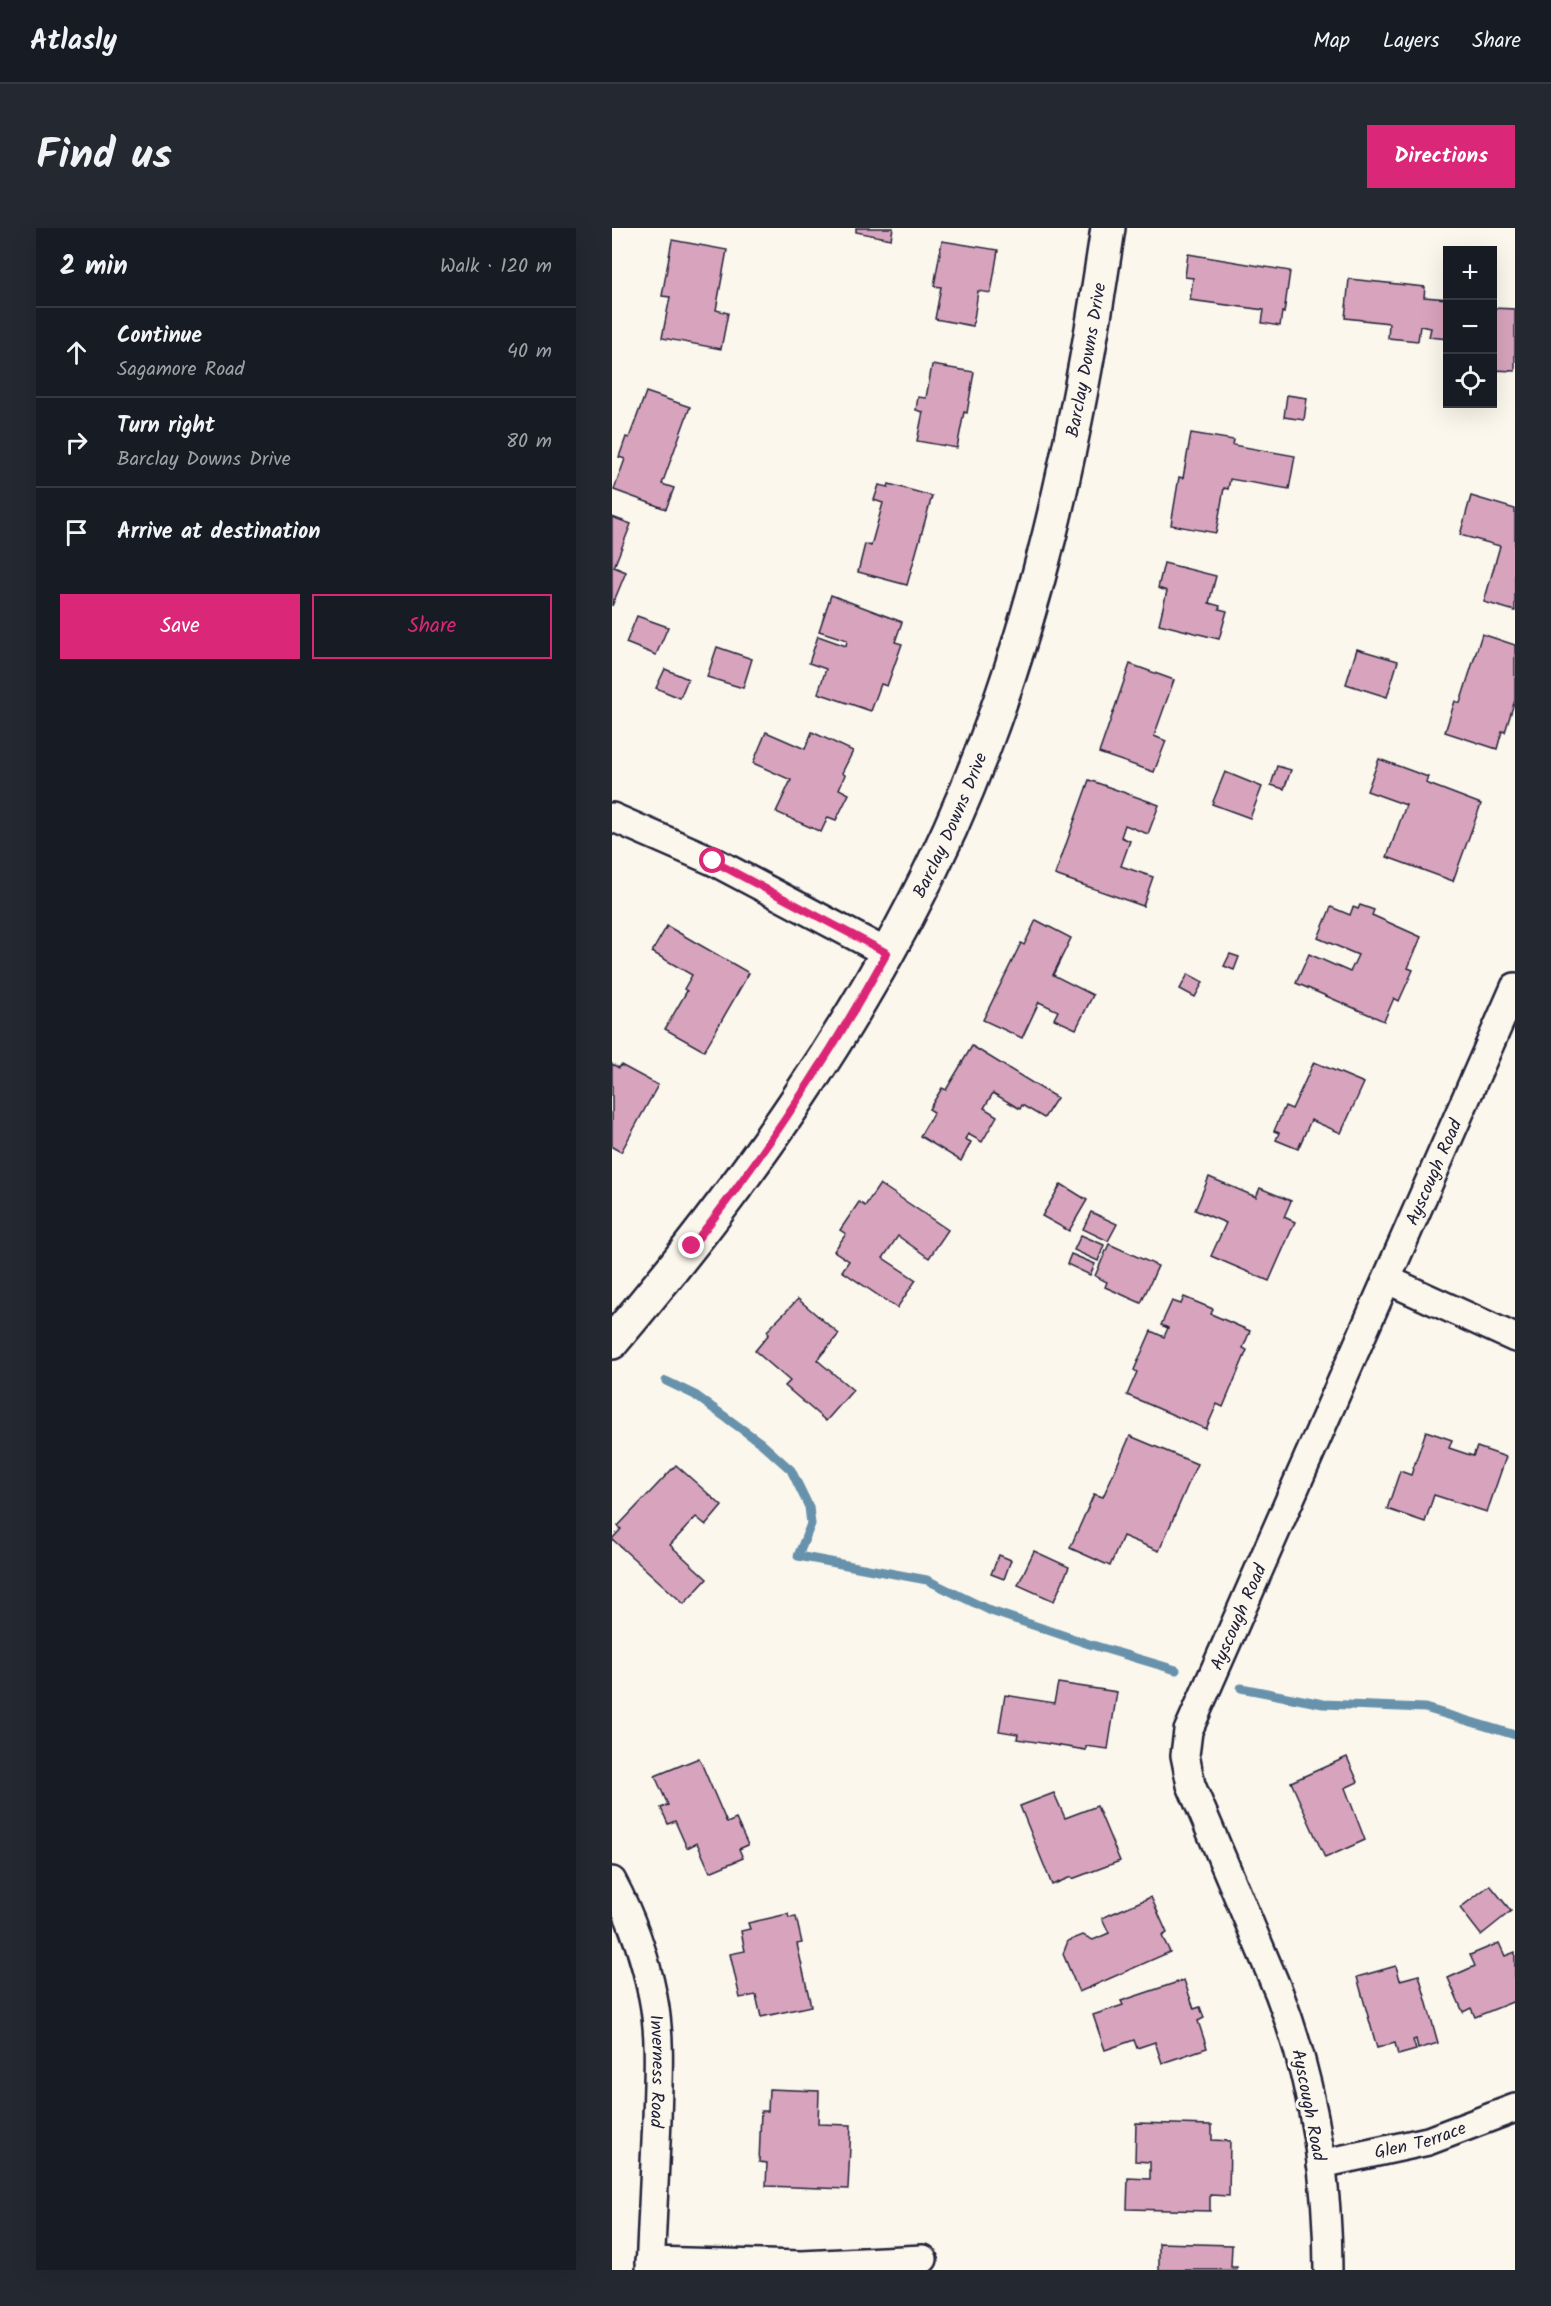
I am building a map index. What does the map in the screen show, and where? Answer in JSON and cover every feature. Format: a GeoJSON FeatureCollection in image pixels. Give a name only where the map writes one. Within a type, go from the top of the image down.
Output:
{"type":"FeatureCollection","features":[{"type":"Feature","properties":{"kind":"street","name":"Barclay Downs Drive"},"geometry":{"type":"LineString","coordinates":[[612,1342],[703,1233],[771,1140],[842,1031],[887,953],[924,884],[951,825],[991,724],[1031,603],[1065,470],[1108,228]]}},
{"type":"Feature","properties":{"kind":"street"},"geometry":{"type":"LineString","coordinates":[[612,817],[713,861],[887,953]]}},
{"type":"Feature","properties":{"kind":"street","name":"Ayscough Road"},"geometry":{"type":"LineString","coordinates":[[1328,2270],[1328,2239],[1321,2164],[1311,2098],[1292,2026],[1260,1944],[1199,1808],[1185,1755],[1188,1731],[1515,987]]}},
{"type":"Feature","properties":{"kind":"street"},"geometry":{"type":"LineString","coordinates":[[1388,1280],[1515,1338]]}},
{"type":"Feature","properties":{"kind":"street","name":"Inverness Road"},"geometry":{"type":"LineString","coordinates":[[612,1881],[632,1923],[647,1967],[656,2023],[658,2084],[650,2265]]}},
{"type":"Feature","properties":{"kind":"street","name":"Glen Terrace"},"geometry":{"type":"LineString","coordinates":[[1321,2164],[1428,2141],[1515,2108]]}},
{"type":"Feature","properties":{"kind":"street"},"geometry":{"type":"LineString","coordinates":[[650,2265],[802,2265],[923,2259]]}},
{"type":"Feature","properties":{"kind":"building"},"geometry":{"type":"Polygon","coordinates":[[[856,228],[893,228],[891,239],[856,232],[856,228]]]}},
{"type":"Feature","properties":{"kind":"building"},"geometry":{"type":"Polygon","coordinates":[[[672,240],[727,250],[716,310],[728,313],[721,349],[662,338],[670,297],[662,296],[672,240]]]}},
{"type":"Feature","properties":{"kind":"building"},"geometry":{"type":"Polygon","coordinates":[[[942,241],[998,250],[991,293],[978,291],[973,326],[935,319],[941,287],[934,286],[942,241]]]}},
{"type":"Feature","properties":{"kind":"building"},"geometry":{"type":"Polygon","coordinates":[[[1188,254],[1290,271],[1280,326],[1262,323],[1264,310],[1190,300],[1193,278],[1185,277],[1188,254]]]}},
{"type":"Feature","properties":{"kind":"building"},"geometry":{"type":"Polygon","coordinates":[[[1349,279],[1425,287],[1424,297],[1443,299],[1443,338],[1429,337],[1431,328],[1420,326],[1418,341],[1388,338],[1389,323],[1345,318],[1349,279]]]}},
{"type":"Feature","properties":{"kind":"building"},"geometry":{"type":"Polygon","coordinates":[[[1497,308],[1515,309],[1515,371],[1497,370],[1497,308]]]}},
{"type":"Feature","properties":{"kind":"building"},"geometry":{"type":"Polygon","coordinates":[[[932,365],[974,372],[967,413],[964,412],[957,448],[917,441],[923,412],[916,410],[918,397],[926,398],[932,365]]]}},
{"type":"Feature","properties":{"kind":"building"},"geometry":{"type":"Polygon","coordinates":[[[646,392],[690,407],[662,484],[674,488],[666,509],[614,490],[625,459],[619,457],[626,437],[629,438],[646,392]]]}},
{"type":"Feature","properties":{"kind":"building"},"geometry":{"type":"Polygon","coordinates":[[[1287,395],[1307,398],[1304,420],[1284,417],[1287,395]]]}},
{"type":"Feature","properties":{"kind":"building"},"geometry":{"type":"Polygon","coordinates":[[[1191,433],[1234,440],[1233,445],[1295,456],[1289,489],[1230,479],[1228,489],[1224,488],[1216,533],[1171,525],[1179,477],[1183,478],[1191,433]]]}},
{"type":"Feature","properties":{"kind":"building"},"geometry":{"type":"Polygon","coordinates":[[[889,484],[932,496],[907,585],[858,572],[865,544],[871,546],[883,503],[874,500],[879,485],[888,487],[889,484]]]}},
{"type":"Feature","properties":{"kind":"building"},"geometry":{"type":"Polygon","coordinates":[[[1471,496],[1515,509],[1515,611],[1484,602],[1500,546],[1460,535],[1471,496]]]}},
{"type":"Feature","properties":{"kind":"building"},"geometry":{"type":"Polygon","coordinates":[[[612,517],[631,524],[614,567],[626,572],[612,606],[612,517]]]}},
{"type":"Feature","properties":{"kind":"building"},"geometry":{"type":"Polygon","coordinates":[[[1164,563],[1216,576],[1209,603],[1227,611],[1219,639],[1159,624],[1167,591],[1158,588],[1164,563]]]}},
{"type":"Feature","properties":{"kind":"building"},"geometry":{"type":"Polygon","coordinates":[[[831,595],[902,622],[895,642],[902,644],[887,686],[881,684],[871,711],[818,693],[826,669],[809,663],[818,636],[846,646],[847,640],[819,631],[831,595]]]}},
{"type":"Feature","properties":{"kind":"building"},"geometry":{"type":"Polygon","coordinates":[[[637,616],[668,627],[656,655],[626,643],[637,616]]]}},
{"type":"Feature","properties":{"kind":"building"},"geometry":{"type":"Polygon","coordinates":[[[1482,634],[1515,645],[1515,700],[1497,749],[1445,732],[1455,701],[1460,703],[1482,634]]]}},
{"type":"Feature","properties":{"kind":"building"},"geometry":{"type":"Polygon","coordinates":[[[717,647],[752,659],[743,688],[707,677],[717,647]]]}},
{"type":"Feature","properties":{"kind":"building"},"geometry":{"type":"Polygon","coordinates":[[[1357,649],[1398,661],[1387,697],[1346,684],[1357,649]]]}},
{"type":"Feature","properties":{"kind":"building"},"geometry":{"type":"Polygon","coordinates":[[[1130,664],[1174,680],[1154,736],[1166,741],[1154,772],[1099,753],[1130,664]]]}},
{"type":"Feature","properties":{"kind":"building"},"geometry":{"type":"Polygon","coordinates":[[[665,669],[688,679],[680,698],[656,688],[665,669]]]}},
{"type":"Feature","properties":{"kind":"building"},"geometry":{"type":"Polygon","coordinates":[[[766,732],[805,749],[812,732],[853,751],[842,773],[845,775],[839,789],[849,794],[836,820],[828,817],[821,832],[776,812],[791,780],[753,763],[766,732]]]}},
{"type":"Feature","properties":{"kind":"building"},"geometry":{"type":"Polygon","coordinates":[[[1379,759],[1428,777],[1426,783],[1481,804],[1453,881],[1387,857],[1406,805],[1367,791],[1379,759]]]}},
{"type":"Feature","properties":{"kind":"building"},"geometry":{"type":"Polygon","coordinates":[[[1277,766],[1291,770],[1284,789],[1271,785],[1277,766]]]}},
{"type":"Feature","properties":{"kind":"building"},"geometry":{"type":"Polygon","coordinates":[[[1225,772],[1262,787],[1250,818],[1212,804],[1225,772]]]}},
{"type":"Feature","properties":{"kind":"building"},"geometry":{"type":"Polygon","coordinates":[[[1089,780],[1159,805],[1148,834],[1125,825],[1121,837],[1130,841],[1121,866],[1153,877],[1143,906],[1055,875],[1089,780]]]}},
{"type":"Feature","properties":{"kind":"building"},"geometry":{"type":"Polygon","coordinates":[[[1360,905],[1374,910],[1372,915],[1421,937],[1408,968],[1413,970],[1399,1001],[1394,998],[1384,1021],[1296,983],[1309,954],[1350,972],[1358,955],[1318,938],[1331,907],[1350,915],[1353,907],[1358,909],[1360,905]]]}},
{"type":"Feature","properties":{"kind":"building"},"geometry":{"type":"Polygon","coordinates":[[[1036,920],[1071,938],[1053,975],[1093,995],[1076,1029],[1054,1019],[1058,1011],[1039,1002],[1022,1038],[983,1020],[1021,943],[1024,945],[1036,920]]]}},
{"type":"Feature","properties":{"kind":"building"},"geometry":{"type":"Polygon","coordinates":[[[667,926],[749,973],[704,1051],[665,1029],[687,991],[684,989],[692,975],[652,952],[667,926]]]}},
{"type":"Feature","properties":{"kind":"building"},"geometry":{"type":"Polygon","coordinates":[[[1230,954],[1239,957],[1234,970],[1224,966],[1230,954]]]}},
{"type":"Feature","properties":{"kind":"building"},"geometry":{"type":"Polygon","coordinates":[[[1188,974],[1203,982],[1195,997],[1180,989],[1188,974]]]}},
{"type":"Feature","properties":{"kind":"building"},"geometry":{"type":"Polygon","coordinates":[[[972,1046],[1057,1098],[1044,1118],[1022,1105],[1020,1109],[993,1093],[984,1108],[997,1116],[982,1142],[968,1134],[965,1139],[971,1142],[961,1161],[920,1136],[934,1112],[929,1109],[942,1088],[946,1090],[972,1046]]]}},
{"type":"Feature","properties":{"kind":"building"},"geometry":{"type":"Polygon","coordinates":[[[1314,1062],[1364,1083],[1341,1133],[1311,1120],[1298,1149],[1276,1140],[1279,1133],[1274,1131],[1285,1106],[1292,1109],[1314,1062]]]}},
{"type":"Feature","properties":{"kind":"building"},"geometry":{"type":"Polygon","coordinates":[[[612,1064],[619,1068],[621,1065],[658,1085],[621,1152],[612,1147],[612,1064]]]}},
{"type":"Feature","properties":{"kind":"building"},"geometry":{"type":"Polygon","coordinates":[[[1209,1177],[1256,1197],[1260,1188],[1291,1201],[1284,1217],[1295,1222],[1269,1281],[1211,1256],[1226,1223],[1195,1210],[1209,1177]]]}},
{"type":"Feature","properties":{"kind":"building"},"geometry":{"type":"Polygon","coordinates":[[[880,1184],[948,1230],[929,1258],[898,1236],[883,1258],[916,1280],[897,1308],[842,1271],[849,1261],[834,1251],[846,1234],[840,1230],[859,1202],[865,1206],[880,1184]]]}},
{"type":"Feature","properties":{"kind":"building"},"geometry":{"type":"Polygon","coordinates":[[[1061,1184],[1087,1200],[1069,1231],[1042,1216],[1061,1184]]]}},
{"type":"Feature","properties":{"kind":"building"},"geometry":{"type":"Polygon","coordinates":[[[1091,1212],[1117,1224],[1108,1241],[1083,1229],[1091,1212]]]}},
{"type":"Feature","properties":{"kind":"building"},"geometry":{"type":"Polygon","coordinates":[[[1081,1235],[1104,1245],[1098,1261],[1074,1250],[1081,1235]]]}},
{"type":"Feature","properties":{"kind":"building"},"geometry":{"type":"Polygon","coordinates":[[[1109,1244],[1158,1266],[1141,1303],[1105,1287],[1107,1282],[1095,1276],[1109,1244]]]}},
{"type":"Feature","properties":{"kind":"building"},"geometry":{"type":"Polygon","coordinates":[[[1071,1254],[1095,1264],[1090,1275],[1067,1264],[1071,1254]]]}},
{"type":"Feature","properties":{"kind":"building"},"geometry":{"type":"Polygon","coordinates":[[[1184,1297],[1213,1309],[1211,1314],[1250,1331],[1243,1348],[1247,1350],[1223,1407],[1217,1404],[1206,1429],[1127,1395],[1137,1372],[1134,1370],[1151,1331],[1164,1337],[1168,1328],[1161,1325],[1172,1301],[1181,1304],[1184,1297]]]}},
{"type":"Feature","properties":{"kind":"building"},"geometry":{"type":"Polygon","coordinates":[[[798,1299],[839,1334],[817,1360],[853,1390],[826,1421],[785,1386],[790,1381],[755,1351],[769,1334],[767,1331],[798,1299]]]}},
{"type":"Feature","properties":{"kind":"building"},"geometry":{"type":"Polygon","coordinates":[[[1426,1431],[1452,1440],[1449,1448],[1473,1456],[1477,1447],[1506,1457],[1487,1512],[1434,1495],[1425,1522],[1387,1509],[1400,1471],[1411,1475],[1426,1431]]]}},
{"type":"Feature","properties":{"kind":"building"},"geometry":{"type":"Polygon","coordinates":[[[1130,1436],[1197,1464],[1159,1551],[1123,1536],[1110,1566],[1070,1548],[1094,1494],[1103,1497],[1130,1436]]]}},
{"type":"Feature","properties":{"kind":"building"},"geometry":{"type":"Polygon","coordinates":[[[676,1465],[722,1506],[706,1525],[696,1517],[670,1545],[707,1579],[684,1604],[612,1539],[621,1529],[618,1526],[676,1465]]]}},
{"type":"Feature","properties":{"kind":"building"},"geometry":{"type":"Polygon","coordinates":[[[1034,1551],[1069,1567],[1054,1601],[1018,1585],[1034,1551]]]}},
{"type":"Feature","properties":{"kind":"building"},"geometry":{"type":"Polygon","coordinates":[[[999,1555],[1011,1560],[1004,1579],[991,1574],[999,1555]]]}},
{"type":"Feature","properties":{"kind":"building"},"geometry":{"type":"Polygon","coordinates":[[[1058,1683],[1117,1692],[1108,1749],[1086,1746],[1086,1750],[1017,1739],[1018,1734],[999,1731],[1005,1695],[1054,1703],[1058,1683]]]}},
{"type":"Feature","properties":{"kind":"building"},"geometry":{"type":"Polygon","coordinates":[[[1347,1757],[1358,1782],[1345,1788],[1365,1840],[1325,1858],[1291,1782],[1347,1757]]]}},
{"type":"Feature","properties":{"kind":"building"},"geometry":{"type":"Polygon","coordinates":[[[699,1758],[727,1823],[736,1819],[748,1845],[739,1849],[743,1858],[710,1872],[697,1843],[687,1848],[675,1821],[668,1824],[661,1808],[668,1805],[655,1776],[699,1758]]]}},
{"type":"Feature","properties":{"kind":"building"},"geometry":{"type":"Polygon","coordinates":[[[1054,1793],[1065,1818],[1097,1806],[1120,1861],[1052,1885],[1020,1806],[1054,1793]]]}},
{"type":"Feature","properties":{"kind":"building"},"geometry":{"type":"Polygon","coordinates":[[[1490,1885],[1511,1911],[1481,1935],[1460,1908],[1490,1885]]]}},
{"type":"Feature","properties":{"kind":"building"},"geometry":{"type":"Polygon","coordinates":[[[1151,1897],[1167,1933],[1162,1936],[1170,1952],[1079,1992],[1063,1954],[1068,1941],[1083,1935],[1093,1940],[1109,1933],[1102,1918],[1151,1897]]]}},
{"type":"Feature","properties":{"kind":"building"},"geometry":{"type":"Polygon","coordinates":[[[788,1914],[789,1918],[796,1917],[802,1943],[797,1944],[811,2006],[761,2017],[756,1995],[740,1998],[730,1954],[745,1951],[741,1931],[750,1929],[748,1923],[788,1914]]]}},
{"type":"Feature","properties":{"kind":"building"},"geometry":{"type":"Polygon","coordinates":[[[1499,1943],[1505,1956],[1515,1952],[1515,2001],[1475,2017],[1471,2008],[1463,2012],[1448,1978],[1475,1966],[1470,1955],[1499,1943]]]}},
{"type":"Feature","properties":{"kind":"building"},"geometry":{"type":"Polygon","coordinates":[[[1396,1966],[1400,1980],[1419,1975],[1438,2043],[1418,2049],[1416,2039],[1413,2040],[1416,2050],[1398,2055],[1395,2043],[1377,2048],[1357,1977],[1396,1966]]]}},
{"type":"Feature","properties":{"kind":"building"},"geometry":{"type":"Polygon","coordinates":[[[1184,1980],[1194,2009],[1200,2007],[1204,2018],[1198,2021],[1207,2048],[1162,2063],[1155,2042],[1137,2048],[1134,2040],[1105,2050],[1093,2015],[1123,2005],[1121,2001],[1184,1980]]]}},
{"type":"Feature","properties":{"kind":"building"},"geometry":{"type":"Polygon","coordinates":[[[769,2089],[819,2091],[818,2124],[851,2125],[848,2189],[766,2186],[767,2163],[759,2162],[761,2111],[768,2111],[769,2089]]]}},
{"type":"Feature","properties":{"kind":"building"},"geometry":{"type":"Polygon","coordinates":[[[1136,2123],[1212,2125],[1212,2140],[1230,2141],[1229,2196],[1210,2195],[1210,2211],[1127,2209],[1128,2178],[1150,2179],[1150,2162],[1135,2161],[1136,2123]]]}},
{"type":"Feature","properties":{"kind":"building"},"geometry":{"type":"Polygon","coordinates":[[[1159,2243],[1232,2245],[1231,2267],[1237,2267],[1237,2270],[1159,2270],[1159,2243]]]}},
{"type":"Feature","properties":{"kind":"waterway"},"geometry":{"type":"LineString","coordinates":[[666,1381],[695,1395],[761,1443],[791,1470],[809,1507],[811,1524],[798,1556],[927,1580],[991,1611],[1176,1670]]}},
{"type":"Feature","properties":{"kind":"waterway"},"geometry":{"type":"LineString","coordinates":[[1241,1688],[1323,1704],[1425,1708],[1515,1735]]}},
{"type":"Feature","properties":{"kind":"route"},"geometry":{"type":"LineString","coordinates":[[692,1246],[771,1140],[817,1071],[887,953],[713,861]]}}]}
